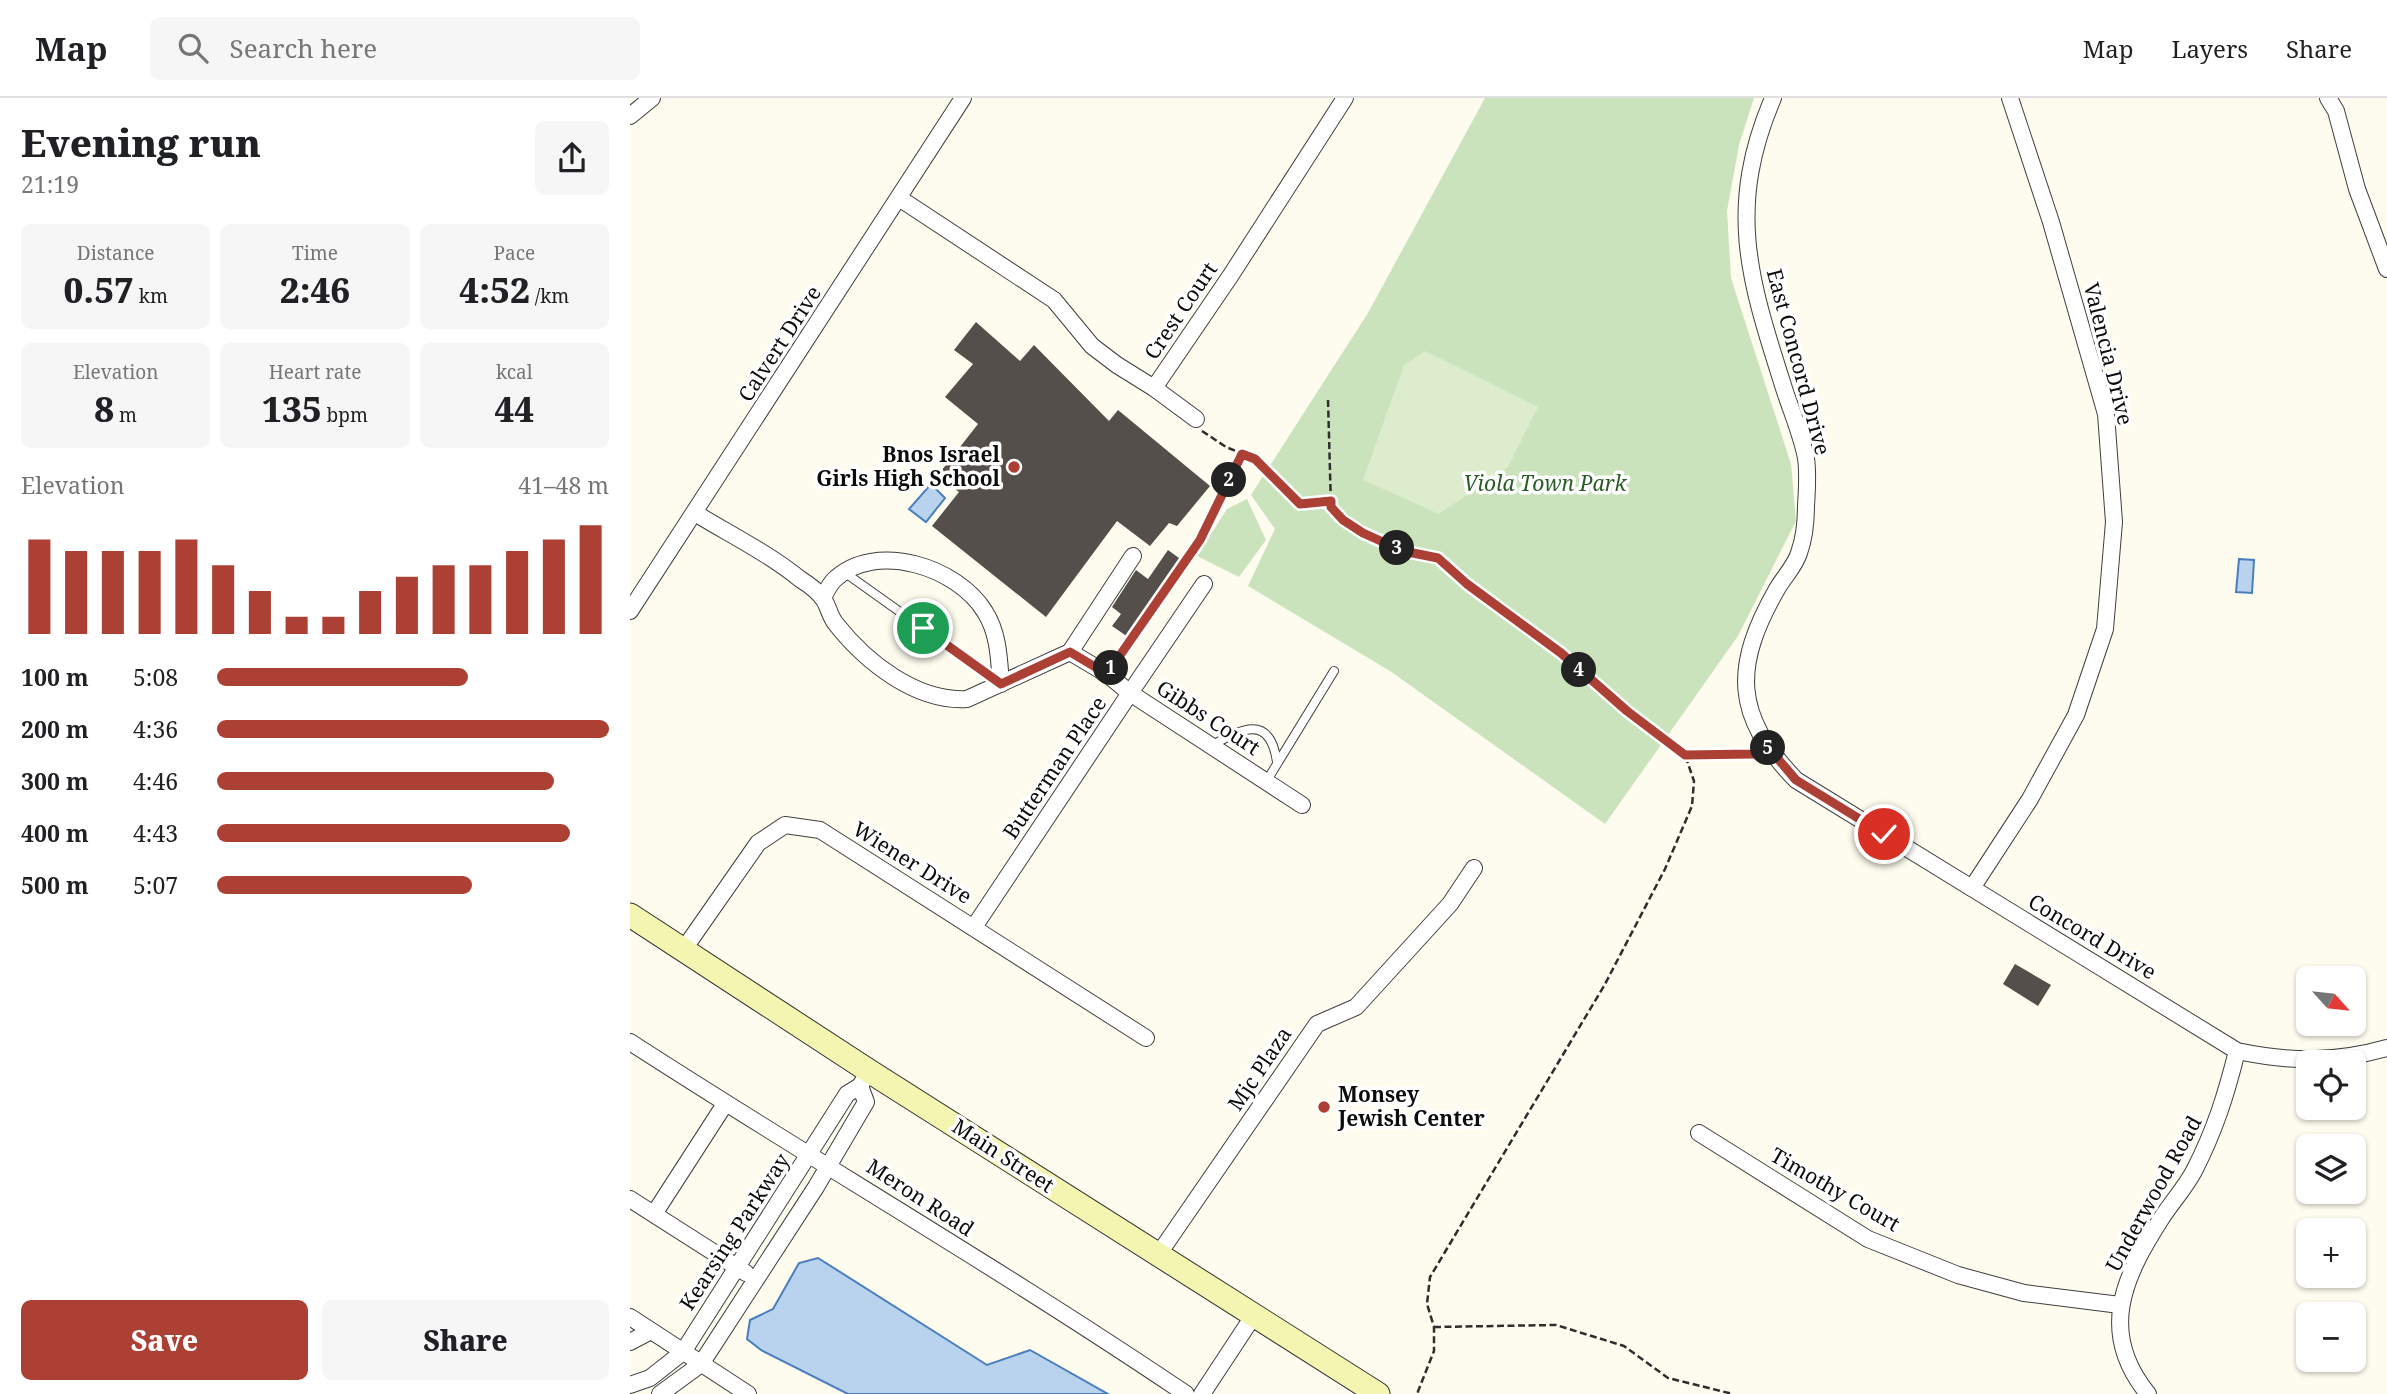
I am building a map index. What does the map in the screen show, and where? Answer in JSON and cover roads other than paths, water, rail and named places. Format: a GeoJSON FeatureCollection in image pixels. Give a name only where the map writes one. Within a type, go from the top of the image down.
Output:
{"type":"FeatureCollection","features":[{"type":"Feature","properties":{"kind":"main road","name":"Main Street"},"geometry":{"type":"LineString","coordinates":[[630,915],[684,949],[865,1078],[1158,1255],[1378,1394]]}},
{"type":"Feature","properties":{"kind":"street"},"geometry":{"type":"LineString","coordinates":[[630,116],[652,98]]}},
{"type":"Feature","properties":{"kind":"street","name":"Crest Court"},"geometry":{"type":"LineString","coordinates":[[899,198],[1054,300],[1092,346],[1154,388],[1231,275],[1345,98]]}},
{"type":"Feature","properties":{"kind":"street","name":"East Concord Drive"},"geometry":{"type":"LineString","coordinates":[[1773,98],[1748,177],[1745,241],[1759,311],[1806,458],[1806,508],[1799,554],[1776,590],[1755,635],[1744,681],[1753,723],[1767,746],[1796,780]]}},
{"type":"Feature","properties":{"kind":"street","name":"Valencia Drive"},"geometry":{"type":"LineString","coordinates":[[1972,888],[2030,799],[2076,715],[2105,629],[2114,522],[2106,414],[2051,222],[2010,98]]}},
{"type":"Feature","properties":{"kind":"street"},"geometry":{"type":"LineString","coordinates":[[2328,98],[2336,111],[2357,189],[2386,262]]}},
{"type":"Feature","properties":{"kind":"street","name":"Calvert Drive"},"geometry":{"type":"LineString","coordinates":[[630,611],[899,198],[956,101]]}},
{"type":"Feature","properties":{"kind":"street"},"geometry":{"type":"LineString","coordinates":[[1154,388],[1196,419]]}},
{"type":"Feature","properties":{"kind":"street"},"geometry":{"type":"LineString","coordinates":[[695,513],[799,577],[823,598],[832,620],[851,643],[887,672],[927,695],[948,700],[967,699],[1070,652],[1133,555]]}},
{"type":"Feature","properties":{"kind":"street"},"geometry":{"type":"LineString","coordinates":[[823,598],[832,582],[844,572],[869,563],[891,561],[936,571],[972,596],[986,612],[998,644],[1001,684]]}},
{"type":"Feature","properties":{"kind":"street","name":"Gibbs Court"},"geometry":{"type":"LineString","coordinates":[[1203,584],[1130,692],[1302,805]]}},
{"type":"Feature","properties":{"kind":"street","name":"Butterman Place"},"geometry":{"type":"LineString","coordinates":[[974,927],[1130,692],[1107,674],[1070,652]]}},
{"type":"Feature","properties":{"kind":"street","name":"Concord Drive"},"geometry":{"type":"LineString","coordinates":[[1796,780],[2237,1051],[2281,1060],[2330,1059],[2387,1048]]}},
{"type":"Feature","properties":{"kind":"street","name":"Wiener Drive"},"geometry":{"type":"LineString","coordinates":[[684,949],[758,843],[785,825],[820,830],[1146,1038]]}},
{"type":"Feature","properties":{"kind":"street","name":"Mjc Plaza"},"geometry":{"type":"LineString","coordinates":[[1158,1255],[1317,1024],[1356,1007],[1450,904],[1474,868]]}},
{"type":"Feature","properties":{"kind":"street","name":"Meron Road"},"geometry":{"type":"LineString","coordinates":[[630,1042],[725,1104],[829,1165],[1185,1394]]}},
{"type":"Feature","properties":{"kind":"street","name":"Underwood Road"},"geometry":{"type":"LineString","coordinates":[[2148,1394],[2135,1378],[2122,1350],[2120,1305],[2134,1266],[2160,1220],[2193,1173],[2221,1114],[2237,1051]]}},
{"type":"Feature","properties":{"kind":"street","name":"Kearsing Parkway"},"geometry":{"type":"LineString","coordinates":[[638,1387],[683,1352],[847,1094],[865,1078]]}},
{"type":"Feature","properties":{"kind":"street","name":"Kearsing Parkway"},"geometry":{"type":"LineString","coordinates":[[660,1394],[701,1364],[829,1165],[866,1102],[865,1078]]}},
{"type":"Feature","properties":{"kind":"street"},"geometry":{"type":"LineString","coordinates":[[654,1214],[725,1104]]}},
{"type":"Feature","properties":{"kind":"street","name":"Timothy Court"},"geometry":{"type":"LineString","coordinates":[[1699,1133],[1868,1239],[1958,1275],[2024,1293],[2120,1305]]}},
{"type":"Feature","properties":{"kind":"street"},"geometry":{"type":"LineString","coordinates":[[630,1199],[755,1279]]}},
{"type":"Feature","properties":{"kind":"street"},"geometry":{"type":"LineString","coordinates":[[1202,1394],[1254,1315]]}},
{"type":"Feature","properties":{"kind":"street"},"geometry":{"type":"LineString","coordinates":[[630,1317],[748,1394]]}},
{"type":"Feature","properties":{"kind":"street"},"geometry":{"type":"LineString","coordinates":[[630,1342],[651,1332]]}},
{"type":"Feature","properties":{"kind":"lane"},"geometry":{"type":"LineString","coordinates":[[844,572],[1001,684]]}},
{"type":"Feature","properties":{"kind":"lane"},"geometry":{"type":"LineString","coordinates":[[1266,782],[1334,671]]}},
{"type":"Feature","properties":{"kind":"lane"},"geometry":{"type":"LineString","coordinates":[[1211,746],[1240,729],[1250,728],[1268,738],[1274,746],[1277,762]]}},
{"type":"Feature","properties":{"kind":"water"},"geometry":{"type":"Polygon","coordinates":[[[931,484],[945,498],[926,522],[909,509],[931,484]]]}},
{"type":"Feature","properties":{"kind":"water"},"geometry":{"type":"Polygon","coordinates":[[[2239,559],[2254,560],[2252,593],[2236,592],[2239,559]]]}},
{"type":"Feature","properties":{"kind":"water"},"geometry":{"type":"Polygon","coordinates":[[[818,1258],[987,1365],[1030,1350],[1108,1394],[848,1394],[761,1350],[747,1339],[750,1320],[773,1309],[799,1263],[818,1258]]]}},
{"type":"Feature","properties":{"kind":"place","name":"Bnos Israel Girls High School"},"geometry":{"type":"Point","coordinates":[1014,467]}},
{"type":"Feature","properties":{"kind":"place","name":"Monsey Jewish Center"},"geometry":{"type":"Point","coordinates":[1324,1107]}},
{"type":"Feature","properties":{"kind":"park label","name":"Viola Town Park"},"geometry":{"type":"Point","coordinates":[1545,484]}}]}
